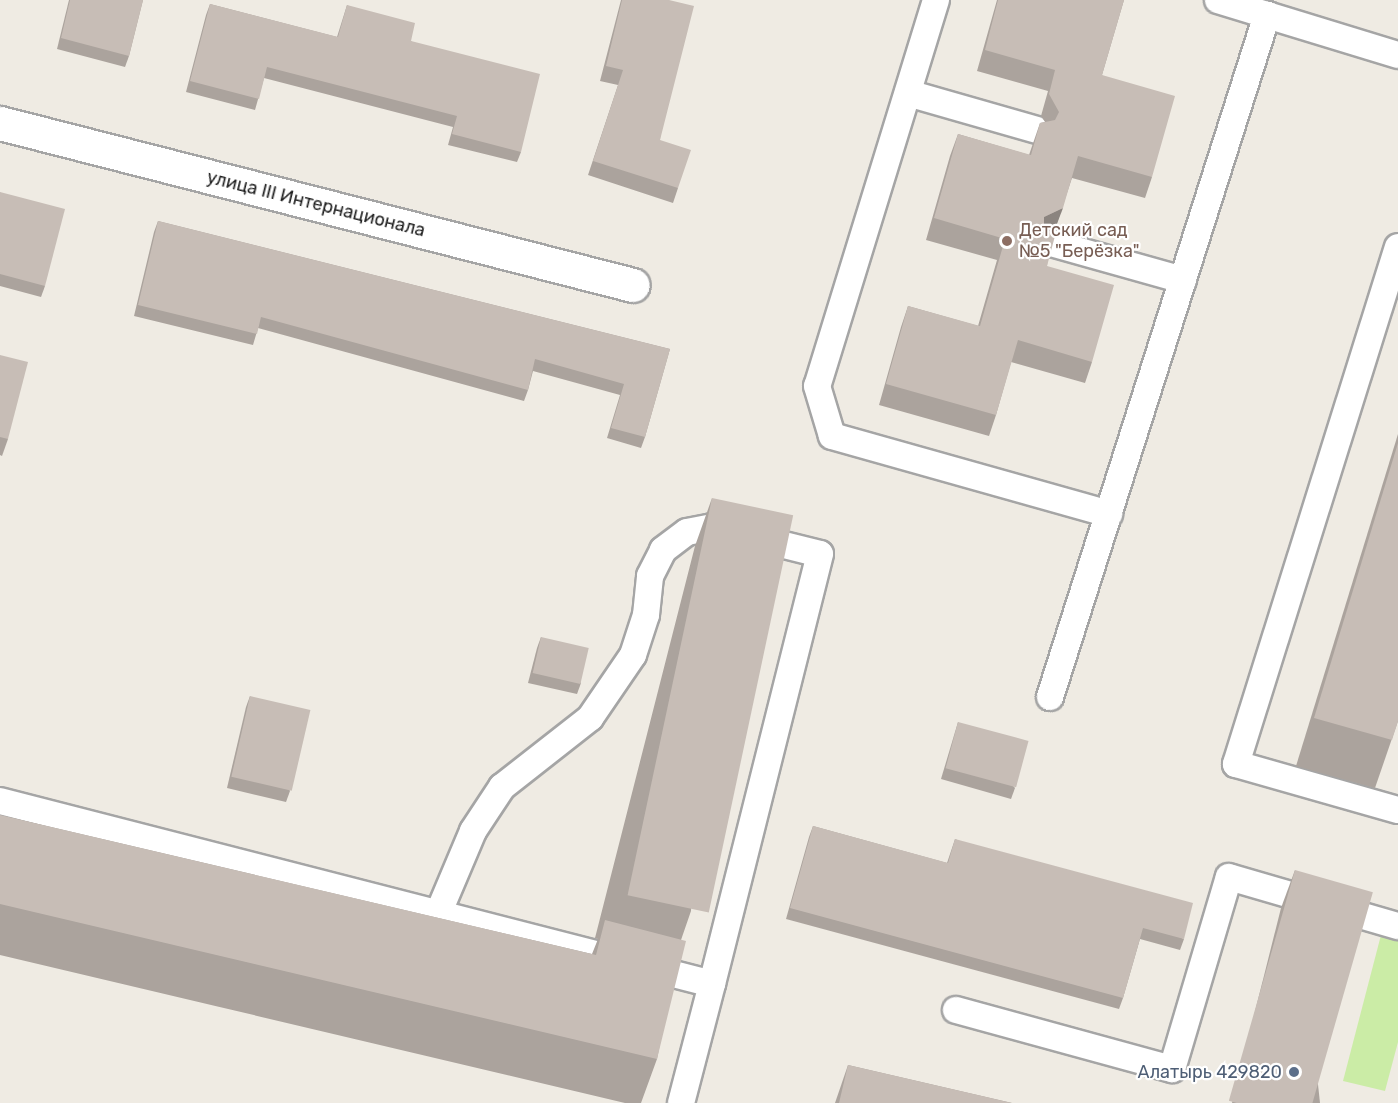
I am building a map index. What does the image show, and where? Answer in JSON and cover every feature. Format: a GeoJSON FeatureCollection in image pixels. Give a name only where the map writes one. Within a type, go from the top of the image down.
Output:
{"type":"FeatureCollection","features":[{"type":"Feature","properties":{"kind":"street","name":"улица III Интернационала"},"geometry":{"type":"LineString","coordinates":[[0,123],[633,285]]}},
{"type":"Feature","properties":{"kind":"lane"},"geometry":{"type":"LineString","coordinates":[[936,0],[817,386],[832,436],[1109,514]]}},
{"type":"Feature","properties":{"kind":"lane"},"geometry":{"type":"LineString","coordinates":[[1218,0],[1398,55]]}},
{"type":"Feature","properties":{"kind":"lane"},"geometry":{"type":"LineString","coordinates":[[1050,697],[1267,15]]}},
{"type":"Feature","properties":{"kind":"lane"},"geometry":{"type":"LineString","coordinates":[[908,93],[1037,130]]}},
{"type":"Feature","properties":{"kind":"lane"},"geometry":{"type":"LineString","coordinates":[[1051,243],[1183,280]]}},
{"type":"Feature","properties":{"kind":"lane"},"geometry":{"type":"LineString","coordinates":[[1398,247],[1236,764],[1398,810]]}},
{"type":"Feature","properties":{"kind":"lane"},"geometry":{"type":"LineString","coordinates":[[438,914],[472,831],[502,787],[590,718],[633,655],[646,615],[650,576],[663,550],[687,532],[712,527],[820,554],[681,1103]]}},
{"type":"Feature","properties":{"kind":"lane"},"geometry":{"type":"LineString","coordinates":[[0,801],[712,984]]}},
{"type":"Feature","properties":{"kind":"lane"},"geometry":{"type":"LineString","coordinates":[[956,1010],[1172,1069],[1229,877],[1398,926]]}},
{"type":"Feature","properties":{"kind":"green space"},"geometry":{"type":"Polygon","coordinates":[[[1381,935],[1398,940],[1398,1042],[1385,1091],[1343,1081],[1381,935]]]}},
{"type":"Feature","properties":{"kind":"building"},"geometry":{"type":"Polygon","coordinates":[[[70,0],[143,0],[129,56],[61,38],[70,0]]]}},
{"type":"Feature","properties":{"kind":"building"},"geometry":{"type":"Polygon","coordinates":[[[622,0],[669,0],[694,6],[660,140],[691,150],[678,188],[593,161],[623,70],[606,66],[622,0]]]}},
{"type":"Feature","properties":{"kind":"building"},"geometry":{"type":"Polygon","coordinates":[[[998,0],[1124,0],[1102,75],[1175,96],[1152,177],[1078,156],[1063,208],[1044,217],[1044,226],[1055,236],[1047,266],[1114,285],[1092,362],[1018,340],[996,415],[886,384],[908,306],[980,326],[1005,239],[934,218],[958,134],[1031,155],[1040,123],[1055,120],[1059,112],[1049,94],[1055,70],[985,50],[998,0]]]}},
{"type":"Feature","properties":{"kind":"building"},"geometry":{"type":"Polygon","coordinates":[[[210,4],[338,37],[347,5],[415,23],[411,41],[540,74],[521,152],[452,134],[457,116],[267,67],[259,99],[190,81],[210,4]]]}},
{"type":"Feature","properties":{"kind":"building"},"geometry":{"type":"Polygon","coordinates":[[[0,192],[65,209],[45,286],[0,274],[0,192]]]}},
{"type":"Feature","properties":{"kind":"building"},"geometry":{"type":"Polygon","coordinates":[[[158,221],[670,349],[645,437],[611,428],[624,384],[535,359],[528,390],[261,317],[257,334],[138,305],[158,221]]]}},
{"type":"Feature","properties":{"kind":"building"},"geometry":{"type":"Polygon","coordinates":[[[0,355],[28,362],[8,439],[0,437],[0,355]]]}},
{"type":"Feature","properties":{"kind":"building"},"geometry":{"type":"Polygon","coordinates":[[[1398,443],[1398,721],[1392,740],[1314,718],[1398,443]]]}},
{"type":"Feature","properties":{"kind":"building"},"geometry":{"type":"Polygon","coordinates":[[[712,498],[793,515],[709,912],[628,895],[712,498]]]}},
{"type":"Feature","properties":{"kind":"building"},"geometry":{"type":"Polygon","coordinates":[[[541,637],[589,648],[580,684],[533,673],[541,637]]]}},
{"type":"Feature","properties":{"kind":"building"},"geometry":{"type":"Polygon","coordinates":[[[250,696],[310,710],[292,791],[231,777],[250,696]]]}},
{"type":"Feature","properties":{"kind":"building"},"geometry":{"type":"Polygon","coordinates":[[[958,722],[1029,741],[1016,787],[946,768],[958,722]]]}},
{"type":"Feature","properties":{"kind":"building"},"geometry":{"type":"Polygon","coordinates":[[[0,815],[596,955],[605,920],[686,941],[657,1059],[0,904],[0,815]]]}},
{"type":"Feature","properties":{"kind":"building"},"geometry":{"type":"Polygon","coordinates":[[[813,826],[948,863],[955,839],[1193,903],[1184,939],[1143,928],[1123,998],[790,908],[813,826]]]}},
{"type":"Feature","properties":{"kind":"building"},"geometry":{"type":"Polygon","coordinates":[[[1295,870],[1373,892],[1312,1103],[1237,1103],[1229,1101],[1295,870]]]}},
{"type":"Feature","properties":{"kind":"building"},"geometry":{"type":"Polygon","coordinates":[[[848,1065],[1012,1103],[839,1103],[848,1065]]]}},
{"type":"Feature","properties":{"kind":"place","name":"Детский сад №5 \"Берёзка\""},"geometry":{"type":"Point","coordinates":[1007,241]}},
{"type":"Feature","properties":{"kind":"place","name":"Алатырь 429820"},"geometry":{"type":"Point","coordinates":[1294,1072]}}]}
